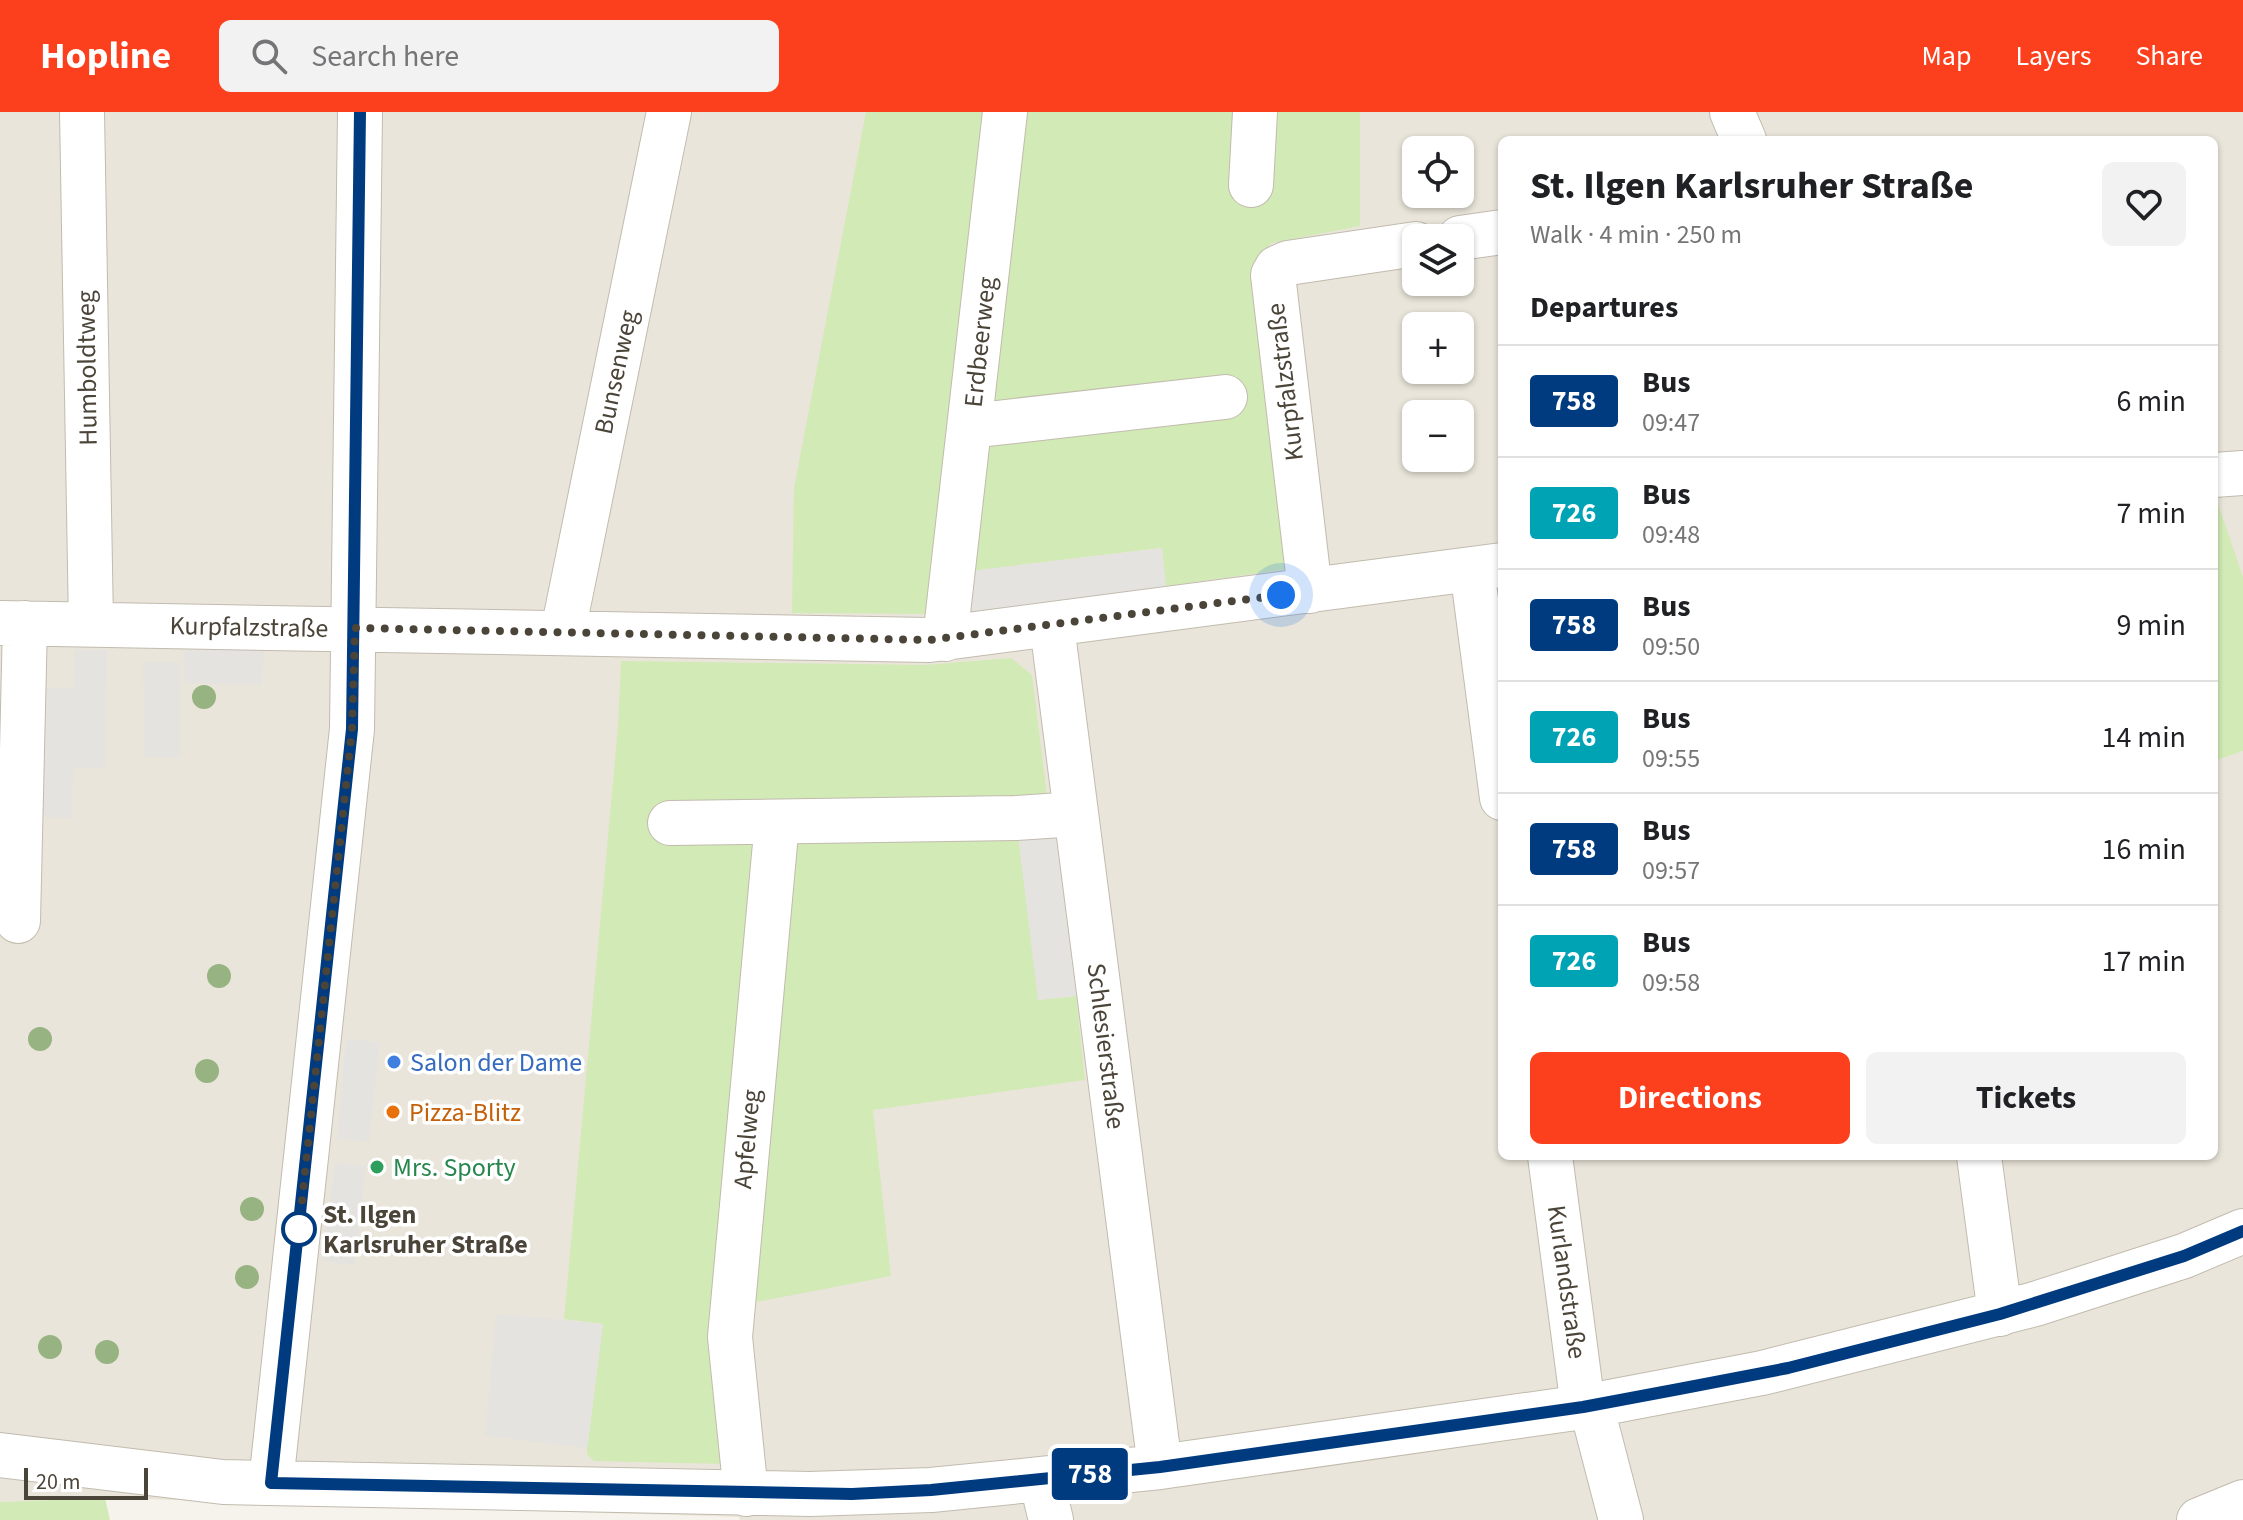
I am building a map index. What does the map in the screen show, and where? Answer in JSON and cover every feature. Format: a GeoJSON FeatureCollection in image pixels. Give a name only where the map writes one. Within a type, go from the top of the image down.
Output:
{"type":"FeatureCollection","features":[{"type":"Feature","properties":{"kind":"street","name":"Humboldtweg"},"geometry":{"type":"LineString","coordinates":[[82,112],[91,624]]}},
{"type":"Feature","properties":{"kind":"street"},"geometry":{"type":"LineString","coordinates":[[271,1483],[350,743],[355,628],[360,112]]}},
{"type":"Feature","properties":{"kind":"street","name":"Bunsenweg"},"geometry":{"type":"LineString","coordinates":[[563,631],[669,112]]}},
{"type":"Feature","properties":{"kind":"street","name":"Erdbeerweg"},"geometry":{"type":"LineString","coordinates":[[945,639],[1005,112]]}},
{"type":"Feature","properties":{"kind":"street"},"geometry":{"type":"LineString","coordinates":[[1251,185],[1255,112]]}},
{"type":"Feature","properties":{"kind":"street"},"geometry":{"type":"LineString","coordinates":[[1732,112],[1742,136]]}},
{"type":"Feature","properties":{"kind":"street"},"geometry":{"type":"LineString","coordinates":[[1474,236],[1498,233]]}},
{"type":"Feature","properties":{"kind":"street","name":"Kurpfalzstraße"},"geometry":{"type":"LineString","coordinates":[[1310,591],[1273,275],[1277,268],[1288,263],[1402,246]]}},
{"type":"Feature","properties":{"kind":"street"},"geometry":{"type":"LineString","coordinates":[[970,426],[1225,397]]}},
{"type":"Feature","properties":{"kind":"street"},"geometry":{"type":"LineString","coordinates":[[2218,475],[2243,474]]}},
{"type":"Feature","properties":{"kind":"street","name":"Kurpfalzstraße"},"geometry":{"type":"LineString","coordinates":[[13,623],[945,639],[1487,567]]}},
{"type":"Feature","properties":{"kind":"street"},"geometry":{"type":"LineString","coordinates":[[1487,567],[1498,736]]}},
{"type":"Feature","properties":{"kind":"street"},"geometry":{"type":"LineString","coordinates":[[13,623],[18,921]]}},
{"type":"Feature","properties":{"kind":"street","name":"Schlesierstraße"},"geometry":{"type":"LineString","coordinates":[[1052,626],[1160,1467]]}},
{"type":"Feature","properties":{"kind":"street"},"geometry":{"type":"LineString","coordinates":[[670,823],[1076,814]]}},
{"type":"Feature","properties":{"kind":"street","name":"Apfelweg"},"geometry":{"type":"LineString","coordinates":[[744,1474],[730,1337],[731,1306],[777,822]]}},
{"type":"Feature","properties":{"kind":"street","name":"Kurlandstraße"},"geometry":{"type":"LineString","coordinates":[[1551,1160],[1587,1406],[1621,1520]]}},
{"type":"Feature","properties":{"kind":"street"},"geometry":{"type":"LineString","coordinates":[[1980,1160],[2000,1314]]}},
{"type":"Feature","properties":{"kind":"street"},"geometry":{"type":"LineString","coordinates":[[0,1455],[209,1482],[744,1474],[890,1492],[1046,1500],[1160,1467],[1587,1406],[1788,1368],[2000,1314],[2184,1256],[2243,1231]]}},
{"type":"Feature","properties":{"kind":"street"},"geometry":{"type":"LineString","coordinates":[[2199,1520],[2243,1502]]}},
{"type":"Feature","properties":{"kind":"shaded area"},"geometry":{"type":"Polygon","coordinates":[[[0,112],[2243,112],[2243,1520],[740,1520],[739,1517],[105,1498],[0,1502],[0,112]]]}},
{"type":"Feature","properties":{"kind":"shaded area"},"geometry":{"type":"Polygon","coordinates":[[[1162,548],[1166,586],[959,613],[964,572],[1162,548]]]}},
{"type":"Feature","properties":{"kind":"shaded area"},"geometry":{"type":"Polygon","coordinates":[[[75,650],[107,650],[105,768],[73,769],[72,818],[39,817],[42,688],[74,688],[75,650]]]}},
{"type":"Feature","properties":{"kind":"shaded area"},"geometry":{"type":"Polygon","coordinates":[[[184,650],[264,650],[262,685],[184,683],[184,650]]]}},
{"type":"Feature","properties":{"kind":"shaded area"},"geometry":{"type":"Polygon","coordinates":[[[143,662],[180,662],[180,758],[144,757],[143,662]]]}},
{"type":"Feature","properties":{"kind":"shaded area"},"geometry":{"type":"Polygon","coordinates":[[[1054,825],[1076,996],[1038,1000],[1017,828],[1054,825]]]}},
{"type":"Feature","properties":{"kind":"shaded area"},"geometry":{"type":"Polygon","coordinates":[[[346,1039],[380,1042],[369,1142],[337,1139],[346,1039]]]}},
{"type":"Feature","properties":{"kind":"shaded area"},"geometry":{"type":"Polygon","coordinates":[[[335,1163],[366,1166],[355,1266],[323,1261],[335,1163]]]}},
{"type":"Feature","properties":{"kind":"shaded area"},"geometry":{"type":"Polygon","coordinates":[[[496,1314],[603,1324],[587,1448],[485,1436],[496,1314]]]}},
{"type":"Feature","properties":{"kind":"green space"},"geometry":{"type":"Polygon","coordinates":[[[866,112],[1360,112],[1360,226],[1272,243],[1257,257],[1296,561],[1288,569],[1166,586],[1161,548],[944,574],[938,614],[792,613],[794,488],[866,112]]]}},
{"type":"Feature","properties":{"kind":"green space"},"geometry":{"type":"Polygon","coordinates":[[[2218,504],[2243,577],[2243,751],[2218,760],[2218,504]]]}},
{"type":"Feature","properties":{"kind":"green space"},"geometry":{"type":"Polygon","coordinates":[[[1011,658],[1032,675],[1047,796],[1038,1000],[1076,996],[1085,1080],[873,1110],[891,1276],[741,1305],[726,1464],[594,1461],[587,1454],[587,1448],[603,1324],[564,1319],[618,727],[621,661],[925,665],[1011,658]]]}},
{"type":"Feature","properties":{"kind":"green space"},"geometry":{"type":"Polygon","coordinates":[[[105,1498],[110,1520],[0,1520],[0,1502],[105,1498]]]}},
{"type":"Feature","properties":{"kind":"bus line","name":"758"},"geometry":{"type":"LineString","coordinates":[[360,112],[352,729],[271,1483],[852,1494],[931,1490],[1160,1467],[1583,1407],[1788,1368],[2035,1304],[2184,1256],[2243,1231]]}},
{"type":"Feature","properties":{"kind":"place","name":"Salon der Dame"},"geometry":{"type":"Point","coordinates":[394,1062]}},
{"type":"Feature","properties":{"kind":"place","name":"Pizza-Blitz"},"geometry":{"type":"Point","coordinates":[393,1112]}},
{"type":"Feature","properties":{"kind":"place","name":"Mrs. Sporty"},"geometry":{"type":"Point","coordinates":[377,1167]}},
{"type":"Feature","properties":{"kind":"place","name":"St. Ilgen Karlsruher Straße"},"geometry":{"type":"Point","coordinates":[299,1229]}},
{"type":"Feature","properties":{"kind":"route"},"geometry":{"type":"LineString","coordinates":[[299,1229],[352,729],[355,628],[929,640],[1281,595]]}}]}
